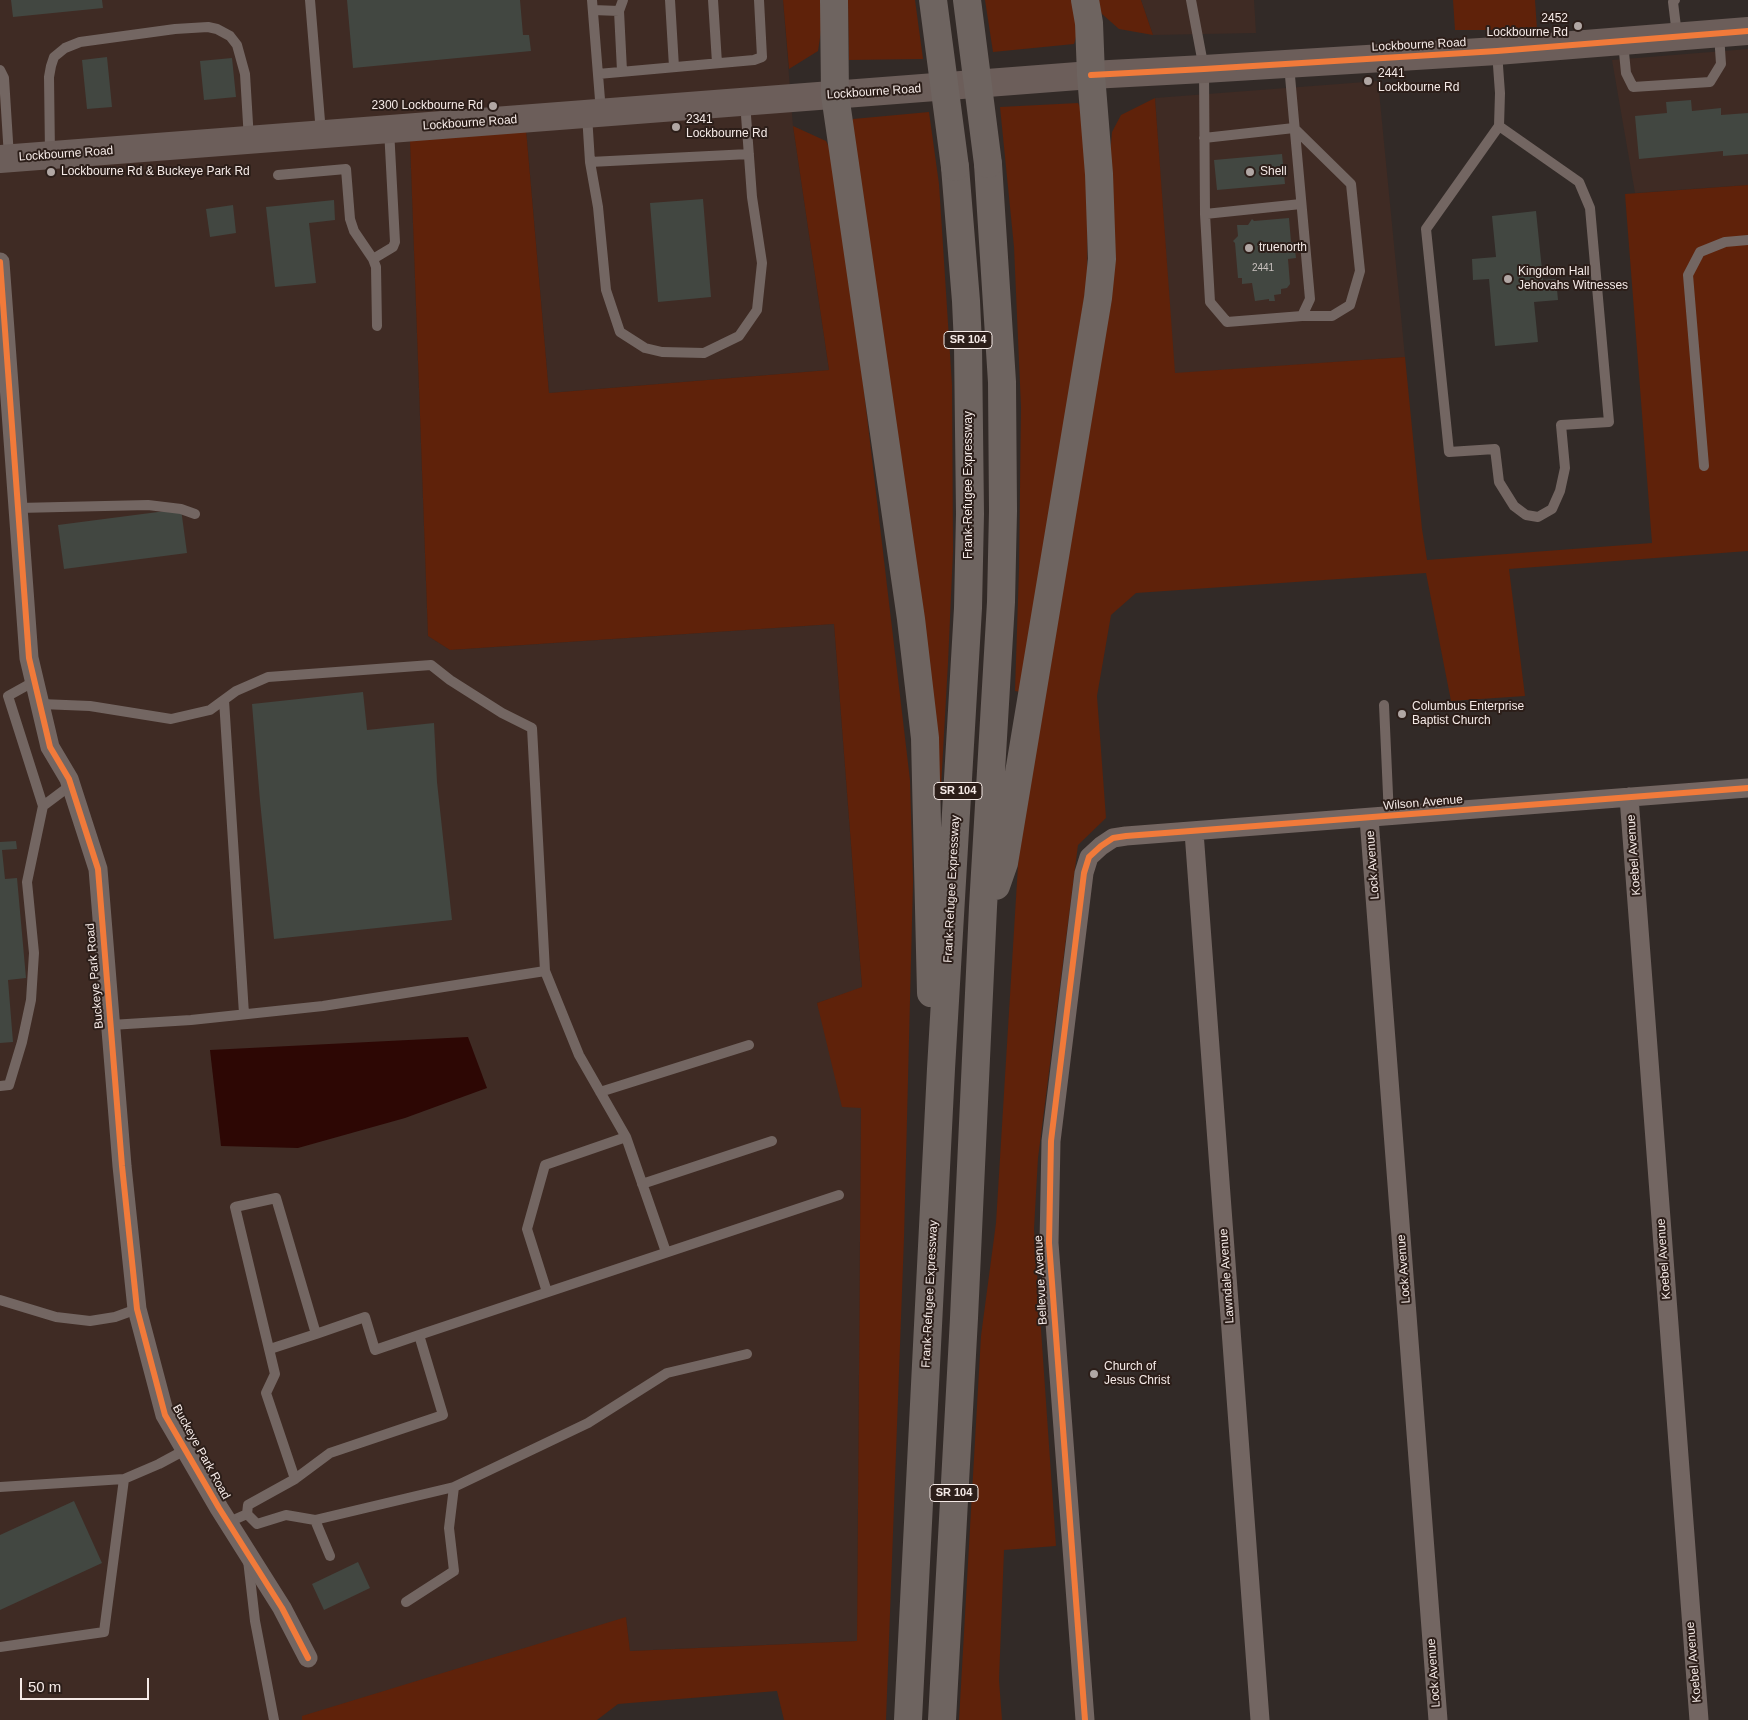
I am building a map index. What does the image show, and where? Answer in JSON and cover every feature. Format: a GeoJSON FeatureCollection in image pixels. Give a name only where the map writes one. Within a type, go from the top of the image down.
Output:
{"type":"FeatureCollection","features":[{"type":"Feature","properties":{"kind":"highway"},"geometry":{"type":"LineString","coordinates":[[834,0],[835,95],[911,619],[925,738],[929,890],[928,942],[931,1001],[941,1069]]}},
{"type":"Feature","properties":{"kind":"highway","name":"Frank-Refugee Expressway"},"geometry":{"type":"LineString","coordinates":[[908,1720],[941,1069],[964,692],[970,514],[966,301],[955,167],[933,0]]}},
{"type":"Feature","properties":{"kind":"highway","name":"SR 104"},"geometry":{"type":"LineString","coordinates":[[942,1720],[1001,602],[1003,511],[1002,382],[988,164],[967,0]]}},
{"type":"Feature","properties":{"kind":"highway"},"geometry":{"type":"LineString","coordinates":[[983,923],[1004,862],[1098,298],[1102,259],[1099,174],[1085,0]]}},
{"type":"Feature","properties":{"kind":"main road","name":"Lockbourne Road"},"geometry":{"type":"LineString","coordinates":[[4,159],[1091,75],[1204,70],[1497,51],[1748,31]]}},
{"type":"Feature","properties":{"kind":"street","name":"Buckeye Park Road"},"geometry":{"type":"LineString","coordinates":[[0,262],[29,658],[50,747],[69,779],[98,869],[122,1166],[137,1309],[165,1415],[282,1608],[308,1658]]}},
{"type":"Feature","properties":{"kind":"street","name":"Wilson Avenue"},"geometry":{"type":"LineString","coordinates":[[1101,846],[1113,838],[1120,837],[1748,788]]}},
{"type":"Feature","properties":{"kind":"street","name":"Koebel Avenue"},"geometry":{"type":"LineString","coordinates":[[1629,797],[1699,1720]]}},
{"type":"Feature","properties":{"kind":"street","name":"Lock Avenue"},"geometry":{"type":"LineString","coordinates":[[1369,818],[1438,1720]]}},
{"type":"Feature","properties":{"kind":"street","name":"Lawndale Avenue"},"geometry":{"type":"LineString","coordinates":[[1194,832],[1260,1720]]}},
{"type":"Feature","properties":{"kind":"street","name":"Bellevue Avenue"},"geometry":{"type":"LineString","coordinates":[[1084,1720],[1049,1243],[1051,1141],[1084,873],[1089,857],[1101,846]]}},
{"type":"Feature","properties":{"kind":"lane"},"geometry":{"type":"LineString","coordinates":[[310,0],[321,134]]}},
{"type":"Feature","properties":{"kind":"lane"},"geometry":{"type":"LineString","coordinates":[[622,72],[619,11],[623,0]]}},
{"type":"Feature","properties":{"kind":"lane"},"geometry":{"type":"LineString","coordinates":[[670,0],[674,67]]}},
{"type":"Feature","properties":{"kind":"lane"},"geometry":{"type":"LineString","coordinates":[[713,0],[717,63]]}},
{"type":"Feature","properties":{"kind":"lane"},"geometry":{"type":"LineString","coordinates":[[598,74],[754,60],[762,56],[759,0]]}},
{"type":"Feature","properties":{"kind":"lane"},"geometry":{"type":"LineString","coordinates":[[1190,0],[1204,70],[1205,214],[1210,302],[1227,322],[1302,316],[1332,316],[1350,305],[1360,271],[1351,184],[1294,128]]}},
{"type":"Feature","properties":{"kind":"lane"},"geometry":{"type":"LineString","coordinates":[[1675,0],[1673,2],[1677,36]]}},
{"type":"Feature","properties":{"kind":"lane"},"geometry":{"type":"LineString","coordinates":[[619,11],[593,5],[598,74],[590,162],[598,207],[606,290],[620,332],[645,348],[662,352],[704,353],[739,336],[757,310],[762,263],[752,197],[744,102]]}},
{"type":"Feature","properties":{"kind":"lane"},"geometry":{"type":"LineString","coordinates":[[50,155],[49,77],[54,57],[65,48],[80,42],[176,29],[217,29],[230,36],[237,45],[245,74],[249,140]]}},
{"type":"Feature","properties":{"kind":"lane"},"geometry":{"type":"LineString","coordinates":[[1623,41],[1626,73],[1632,87],[1710,82],[1721,64],[1719,34]]}},
{"type":"Feature","properties":{"kind":"lane"},"geometry":{"type":"LineString","coordinates":[[1497,51],[1500,93],[1499,126],[1426,229],[1449,452],[1496,449],[1499,482],[1514,506],[1526,515],[1538,517],[1552,509],[1560,491],[1565,468],[1561,425],[1609,422],[1590,208],[1579,182],[1499,126]]}},
{"type":"Feature","properties":{"kind":"lane"},"geometry":{"type":"LineString","coordinates":[[1289,64],[1310,299],[1302,316]]}},
{"type":"Feature","properties":{"kind":"lane"},"geometry":{"type":"LineString","coordinates":[[0,70],[4,78],[4,159]]}},
{"type":"Feature","properties":{"kind":"lane"},"geometry":{"type":"LineString","coordinates":[[373,259],[393,247],[395,242],[389,128]]}},
{"type":"Feature","properties":{"kind":"lane"},"geometry":{"type":"LineString","coordinates":[[1204,138],[1294,128]]}},
{"type":"Feature","properties":{"kind":"lane"},"geometry":{"type":"LineString","coordinates":[[590,162],[749,154]]}},
{"type":"Feature","properties":{"kind":"lane"},"geometry":{"type":"LineString","coordinates":[[278,174],[346,169],[350,219],[354,231],[373,259],[376,267],[377,326]]}},
{"type":"Feature","properties":{"kind":"lane"},"geometry":{"type":"LineString","coordinates":[[1205,214],[1301,204]]}},
{"type":"Feature","properties":{"kind":"lane"},"geometry":{"type":"LineString","coordinates":[[1704,466],[1688,275],[1700,252],[1726,242],[1748,240]]}},
{"type":"Feature","properties":{"kind":"lane"},"geometry":{"type":"LineString","coordinates":[[18,508],[148,505],[181,509],[195,514]]}},
{"type":"Feature","properties":{"kind":"lane"},"geometry":{"type":"LineString","coordinates":[[41,704],[90,706],[171,719],[210,710],[236,691],[268,677],[431,665],[450,680],[532,728],[545,971],[579,1055],[626,1137],[666,1252]]}},
{"type":"Feature","properties":{"kind":"lane"},"geometry":{"type":"LineString","coordinates":[[0,1086],[9,1085],[32,1000],[34,953],[27,882],[43,806],[4,696],[35,681]]}},
{"type":"Feature","properties":{"kind":"lane"},"geometry":{"type":"LineString","coordinates":[[224,700],[244,1014]]}},
{"type":"Feature","properties":{"kind":"lane"},"geometry":{"type":"LineString","coordinates":[[1384,705],[1389,817]]}},
{"type":"Feature","properties":{"kind":"lane"},"geometry":{"type":"LineString","coordinates":[[43,806],[71,785]]}},
{"type":"Feature","properties":{"kind":"lane"},"geometry":{"type":"LineString","coordinates":[[111,1025],[323,1006],[545,971]]}},
{"type":"Feature","properties":{"kind":"lane"},"geometry":{"type":"LineString","coordinates":[[600,1092],[749,1045]]}},
{"type":"Feature","properties":{"kind":"lane"},"geometry":{"type":"LineString","coordinates":[[547,1292],[527,1229],[545,1164],[626,1137]]}},
{"type":"Feature","properties":{"kind":"lane"},"geometry":{"type":"LineString","coordinates":[[642,1184],[772,1141]]}},
{"type":"Feature","properties":{"kind":"lane"},"geometry":{"type":"LineString","coordinates":[[270,1349],[365,1317],[375,1350],[839,1195]]}},
{"type":"Feature","properties":{"kind":"lane"},"geometry":{"type":"LineString","coordinates":[[296,1479],[266,1394],[275,1374],[235,1207],[276,1198],[316,1334]]}},
{"type":"Feature","properties":{"kind":"lane"},"geometry":{"type":"LineString","coordinates":[[0,1300],[56,1317],[90,1321],[115,1317],[137,1309]]}},
{"type":"Feature","properties":{"kind":"lane"},"geometry":{"type":"LineString","coordinates":[[247,1514],[248,1505],[296,1479],[330,1453],[443,1415],[419,1335]]}},
{"type":"Feature","properties":{"kind":"lane"},"geometry":{"type":"LineString","coordinates":[[247,1514],[257,1524],[286,1515],[315,1520],[454,1487],[588,1422],[667,1373],[747,1354]]}},
{"type":"Feature","properties":{"kind":"lane"},"geometry":{"type":"LineString","coordinates":[[0,1487],[124,1479],[185,1450]]}},
{"type":"Feature","properties":{"kind":"lane"},"geometry":{"type":"LineString","coordinates":[[0,1648],[104,1632],[124,1479]]}},
{"type":"Feature","properties":{"kind":"lane"},"geometry":{"type":"LineString","coordinates":[[406,1602],[454,1570],[449,1528],[454,1487]]}},
{"type":"Feature","properties":{"kind":"lane"},"geometry":{"type":"LineString","coordinates":[[229,1522],[247,1514]]}},
{"type":"Feature","properties":{"kind":"lane"},"geometry":{"type":"LineString","coordinates":[[315,1520],[330,1556]]}},
{"type":"Feature","properties":{"kind":"lane"},"geometry":{"type":"LineString","coordinates":[[247,1552],[255,1621],[274,1720]]}},
{"type":"Feature","properties":{"kind":"shaded area"},"geometry":{"type":"Polygon","coordinates":[[[0,0],[783,0],[793,126],[829,370],[549,393],[526,129],[410,141],[428,636],[450,650],[834,624],[862,988],[817,1003],[861,1108],[857,1641],[630,1651],[626,1618],[302,1717],[302,1720],[0,1720],[0,0]]]}},
{"type":"Feature","properties":{"kind":"shaded area"},"geometry":{"type":"Polygon","coordinates":[[[783,0],[822,0],[823,18],[818,51],[789,69],[783,0]]]}},
{"type":"Feature","properties":{"kind":"shaded area"},"geometry":{"type":"Polygon","coordinates":[[[848,0],[915,0],[923,59],[849,60],[848,0]]]}},
{"type":"Feature","properties":{"kind":"shaded area"},"geometry":{"type":"Polygon","coordinates":[[[985,0],[1074,0],[1080,24],[1074,44],[993,52],[985,0]]]}},
{"type":"Feature","properties":{"kind":"shaded area"},"geometry":{"type":"Polygon","coordinates":[[[1095,0],[1141,0],[1153,35],[1119,29],[1102,14],[1095,0]]]}},
{"type":"Feature","properties":{"kind":"shaded area"},"geometry":{"type":"Polygon","coordinates":[[[1141,0],[1254,0],[1256,33],[1153,35],[1141,0]]]}},
{"type":"Feature","properties":{"kind":"shaded area"},"geometry":{"type":"Polygon","coordinates":[[[1453,0],[1535,0],[1537,30],[1455,30],[1453,0]]]}},
{"type":"Feature","properties":{"kind":"shaded area"},"geometry":{"type":"Polygon","coordinates":[[[1748,49],[1748,185],[1635,193],[1612,60],[1748,49]]]}},
{"type":"Feature","properties":{"kind":"shaded area"},"geometry":{"type":"Polygon","coordinates":[[[1378,81],[1405,357],[1174,374],[1155,98],[1378,81]]]}},
{"type":"Feature","properties":{"kind":"shaded area"},"geometry":{"type":"Polygon","coordinates":[[[1155,98],[1175,373],[1405,357],[1422,529],[1427,560],[1652,543],[1625,194],[1748,185],[1748,551],[1509,569],[1525,696],[1451,701],[1426,573],[1136,593],[1111,615],[1097,696],[1106,818],[1078,845],[1038,1158],[1034,1229],[1056,1546],[1004,1550],[999,1680],[1002,1720],[959,1720],[981,1336],[996,1223],[1020,833],[1109,167],[1112,132],[1121,115],[1155,98]]]}},
{"type":"Feature","properties":{"kind":"shaded area"},"geometry":{"type":"Polygon","coordinates":[[[1078,103],[1081,109],[1088,187],[1087,281],[1021,692],[1015,691],[1021,407],[1014,247],[1000,107],[1078,103]]]}},
{"type":"Feature","properties":{"kind":"shaded area"},"geometry":{"type":"Polygon","coordinates":[[[929,112],[939,184],[952,385],[953,551],[940,804],[848,133],[853,119],[929,112]]]}},
{"type":"Feature","properties":{"kind":"shaded area"},"geometry":{"type":"Polygon","coordinates":[[[793,126],[826,141],[837,163],[910,780],[913,881],[904,1238],[886,1720],[784,1720],[777,1691],[618,1704],[597,1720],[302,1720],[302,1716],[626,1617],[630,1651],[857,1641],[861,1108],[842,1107],[817,1003],[862,987],[834,624],[450,650],[428,636],[410,141],[526,129],[549,393],[829,370],[793,126]]]}},
{"type":"Feature","properties":{"kind":"shaded area"},"geometry":{"type":"Polygon","coordinates":[[[468,1037],[487,1088],[405,1118],[298,1148],[221,1146],[210,1050],[468,1037]]]}},
{"type":"Feature","properties":{"kind":"building"},"geometry":{"type":"Polygon","coordinates":[[[11,0],[102,0],[103,8],[13,17],[11,0]]]}},
{"type":"Feature","properties":{"kind":"building"},"geometry":{"type":"Polygon","coordinates":[[[347,0],[520,0],[523,35],[529,35],[531,51],[353,68],[347,0]]]}},
{"type":"Feature","properties":{"kind":"building"},"geometry":{"type":"Polygon","coordinates":[[[107,57],[112,107],[87,109],[82,60],[107,57]]]}},
{"type":"Feature","properties":{"kind":"building"},"geometry":{"type":"Polygon","coordinates":[[[232,58],[236,97],[204,100],[200,61],[232,58]]]}},
{"type":"Feature","properties":{"kind":"building"},"geometry":{"type":"Polygon","coordinates":[[[1691,100],[1692,111],[1721,108],[1721,115],[1748,113],[1748,154],[1723,156],[1723,151],[1639,159],[1635,116],[1667,113],[1666,102],[1691,100]]]}},
{"type":"Feature","properties":{"kind":"building","name":"Shell"},"geometry":{"type":"Polygon","coordinates":[[[1282,154],[1285,184],[1217,190],[1214,160],[1282,154]]]}},
{"type":"Feature","properties":{"kind":"building"},"geometry":{"type":"Polygon","coordinates":[[[703,199],[711,297],[658,302],[650,203],[703,199]]]}},
{"type":"Feature","properties":{"kind":"building"},"geometry":{"type":"Polygon","coordinates":[[[334,200],[335,220],[309,223],[316,283],[275,287],[266,207],[334,200]]]}},
{"type":"Feature","properties":{"kind":"building"},"geometry":{"type":"Polygon","coordinates":[[[233,205],[236,233],[210,237],[206,209],[233,205]]]}},
{"type":"Feature","properties":{"kind":"building","name":"Kingdom Hall Jehovahs Witnesses"},"geometry":{"type":"Polygon","coordinates":[[[1536,211],[1543,280],[1556,279],[1558,300],[1534,302],[1538,342],[1495,346],[1489,279],[1473,280],[1472,259],[1496,257],[1492,216],[1536,211]]]}},
{"type":"Feature","properties":{"kind":"building"},"geometry":{"type":"Polygon","coordinates":[[[1289,218],[1291,242],[1294,242],[1296,258],[1288,259],[1290,284],[1287,288],[1281,289],[1281,294],[1274,295],[1275,301],[1269,301],[1269,299],[1255,301],[1252,283],[1242,284],[1242,278],[1238,278],[1235,243],[1233,241],[1238,236],[1237,225],[1248,225],[1252,219],[1254,221],[1289,218]]]}},
{"type":"Feature","properties":{"kind":"building"},"geometry":{"type":"Polygon","coordinates":[[[181,509],[187,553],[64,569],[58,525],[181,509]]]}},
{"type":"Feature","properties":{"kind":"building"},"geometry":{"type":"Polygon","coordinates":[[[363,692],[367,730],[434,723],[437,782],[452,920],[274,939],[252,704],[363,692]]]}},
{"type":"Feature","properties":{"kind":"building"},"geometry":{"type":"Polygon","coordinates":[[[16,841],[17,849],[2,850],[5,879],[17,878],[26,978],[8,980],[13,1042],[0,1043],[0,842],[16,841]]]}},
{"type":"Feature","properties":{"kind":"building"},"geometry":{"type":"Polygon","coordinates":[[[74,1501],[102,1563],[0,1610],[0,1535],[74,1501]]]}},
{"type":"Feature","properties":{"kind":"building"},"geometry":{"type":"Polygon","coordinates":[[[358,1562],[370,1588],[324,1610],[312,1584],[358,1562]]]}},
{"type":"Feature","properties":{"kind":"cycle path"},"geometry":{"type":"LineString","coordinates":[[1091,75],[1497,51],[1748,31]]}},
{"type":"Feature","properties":{"kind":"cycle path"},"geometry":{"type":"LineString","coordinates":[[0,262],[29,658],[50,747],[69,779],[98,869],[122,1166],[137,1309],[165,1415],[219,1508],[282,1608],[308,1658]]}},
{"type":"Feature","properties":{"kind":"cycle path"},"geometry":{"type":"LineString","coordinates":[[1085,1720],[1049,1243],[1051,1141],[1084,873],[1089,857],[1113,838],[1126,836],[1748,788]]}},
{"type":"Feature","properties":{"kind":"place","name":"2452 Lockbourne Rd"},"geometry":{"type":"Point","coordinates":[1578,26]}},
{"type":"Feature","properties":{"kind":"place","name":"2441 Lockbourne Rd"},"geometry":{"type":"Point","coordinates":[1368,81]}},
{"type":"Feature","properties":{"kind":"place","name":"2300 Lockbourne Rd"},"geometry":{"type":"Point","coordinates":[493,106]}},
{"type":"Feature","properties":{"kind":"place","name":"2341 Lockbourne Rd"},"geometry":{"type":"Point","coordinates":[676,127]}},
{"type":"Feature","properties":{"kind":"place","name":"Lockbourne Rd & Buckeye Park Rd"},"geometry":{"type":"Point","coordinates":[51,172]}},
{"type":"Feature","properties":{"kind":"place","name":"Shell"},"geometry":{"type":"Point","coordinates":[1250,172]}},
{"type":"Feature","properties":{"kind":"place","name":"truenorth"},"geometry":{"type":"Point","coordinates":[1249,248]}},
{"type":"Feature","properties":{"kind":"place","name":"Kingdom Hall Jehovahs Witnesses"},"geometry":{"type":"Point","coordinates":[1508,279]}},
{"type":"Feature","properties":{"kind":"place","name":"Columbus Enterprise Baptist Church"},"geometry":{"type":"Point","coordinates":[1402,714]}},
{"type":"Feature","properties":{"kind":"place","name":"Church of Jesus Christ"},"geometry":{"type":"Point","coordinates":[1094,1374]}}]}
